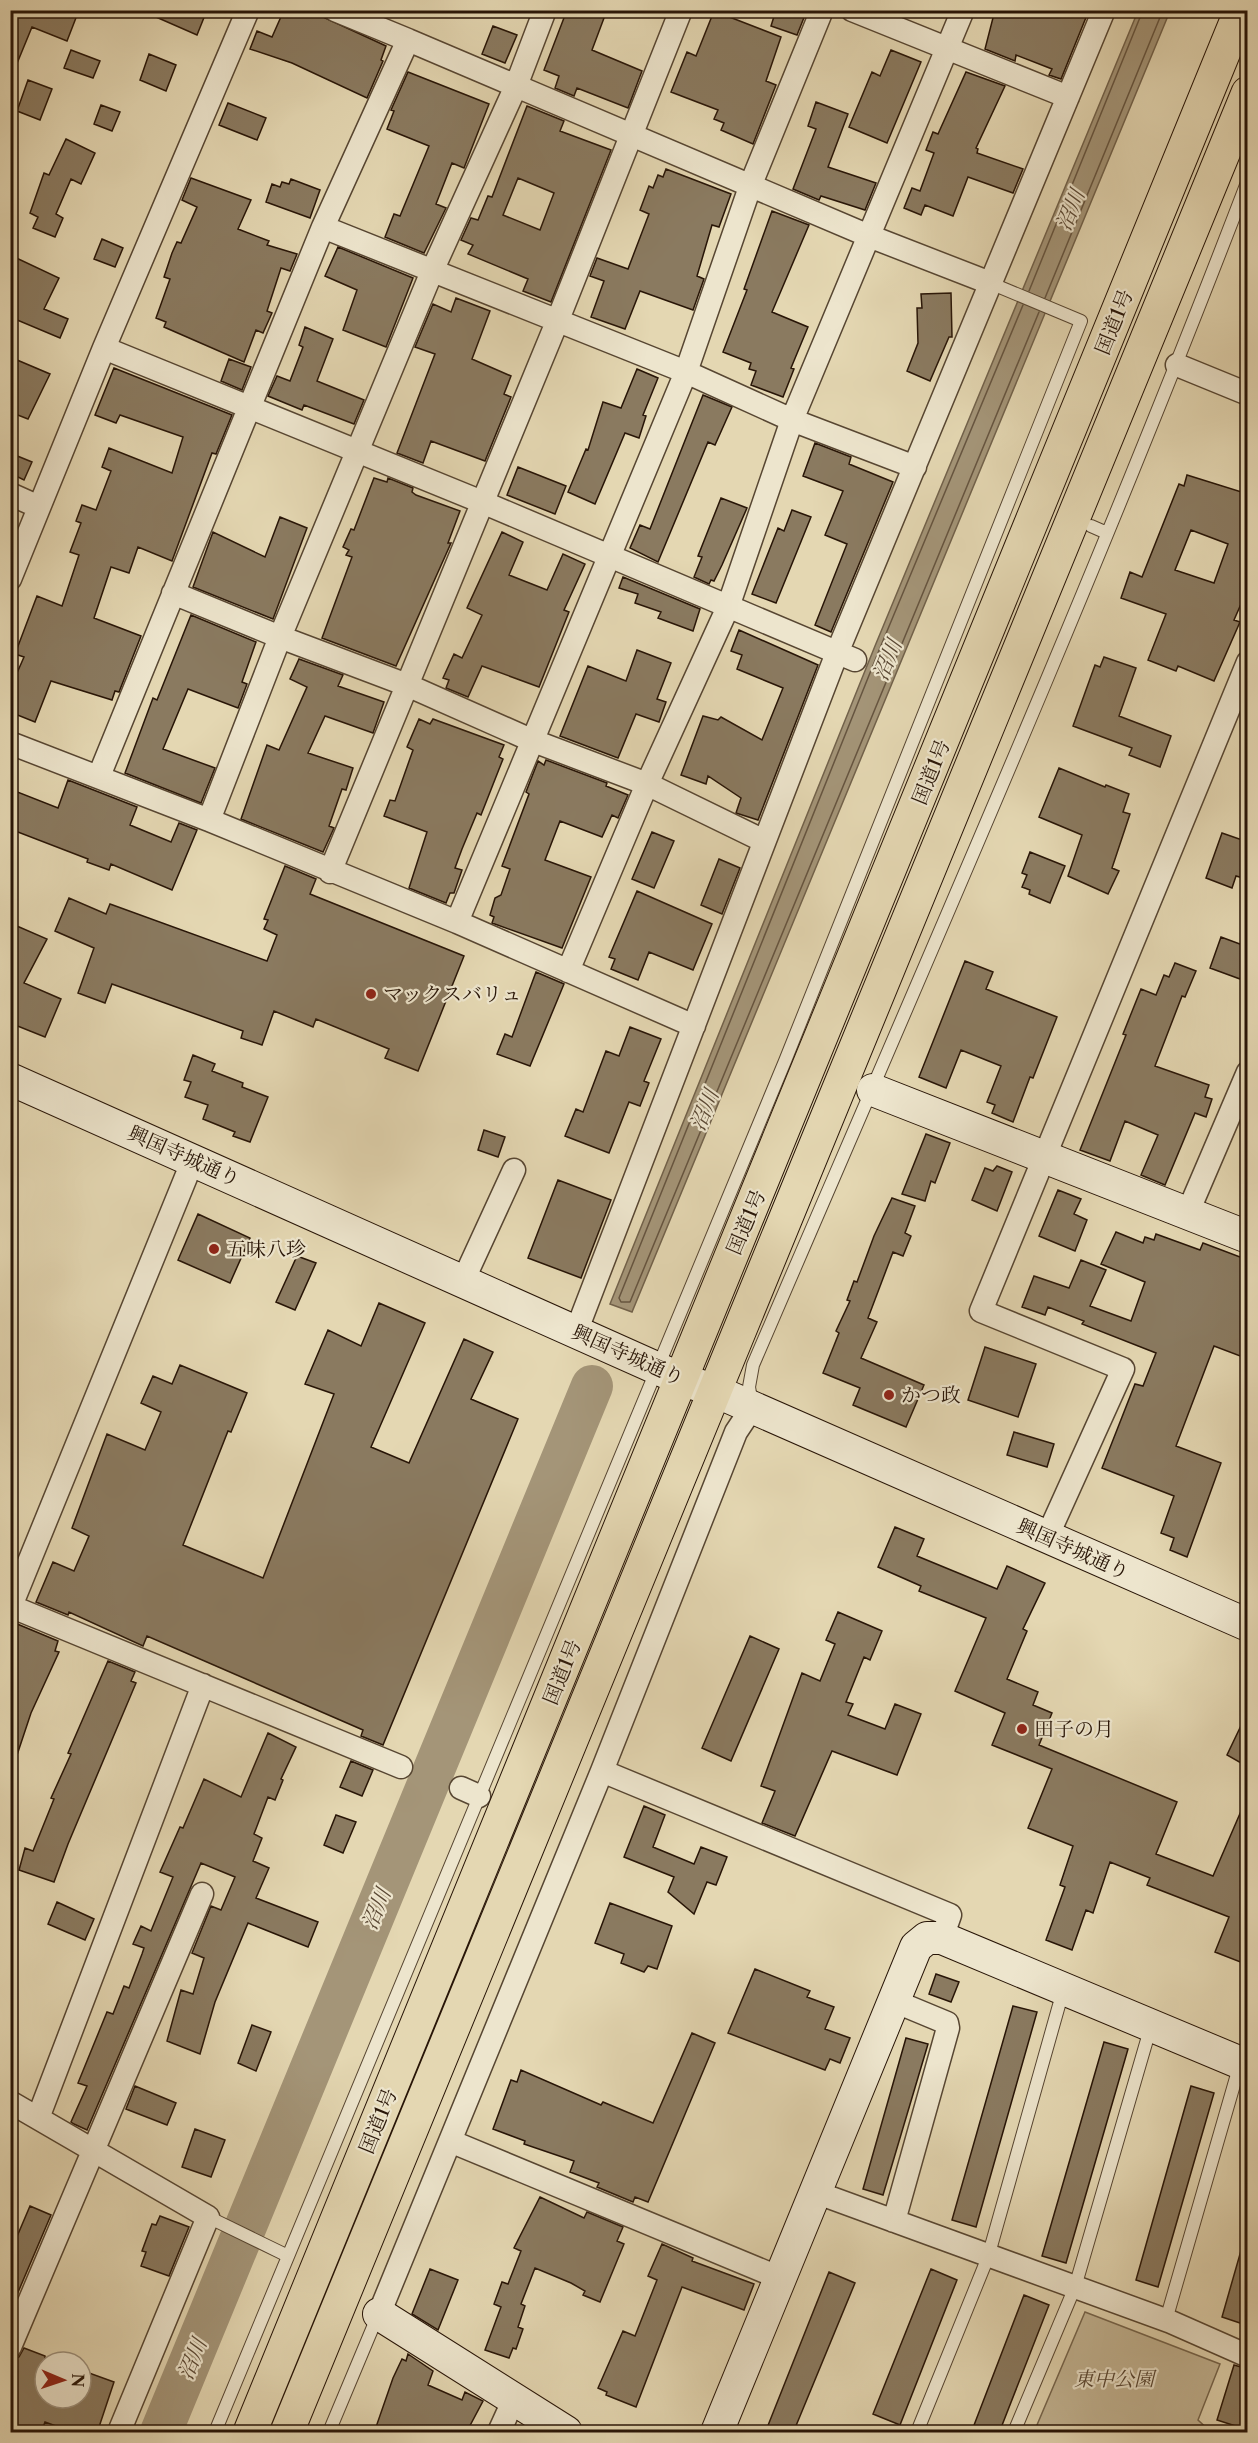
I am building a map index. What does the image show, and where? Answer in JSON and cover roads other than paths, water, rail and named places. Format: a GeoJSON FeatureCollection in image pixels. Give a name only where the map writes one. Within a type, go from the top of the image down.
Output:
{"type":"FeatureCollection","features":[{"type":"Feature","properties":{"kind":"highway","name":"国道1号"},"geometry":{"type":"LineString","coordinates":[[250,2433],[669,1374],[811,1068],[1241,10]]}},
{"type":"Feature","properties":{"kind":"highway","name":"国道1号"},"geometry":{"type":"LineString","coordinates":[[287,2433],[1108,426],[1248,93]]}},
{"type":"Feature","properties":{"kind":"street"},"geometry":{"type":"LineString","coordinates":[[10,579],[104,348],[248,10]]}},
{"type":"Feature","properties":{"kind":"street"},"geometry":{"type":"LineString","coordinates":[[335,10],[751,184],[868,236],[998,286]]}},
{"type":"Feature","properties":{"kind":"street"},"geometry":{"type":"LineString","coordinates":[[209,820],[280,638],[359,453],[433,270],[516,86],[545,10]]}},
{"type":"Feature","properties":{"kind":"street"},"geometry":{"type":"LineString","coordinates":[[330,872],[557,322],[681,10]]}},
{"type":"Feature","properties":{"kind":"street"},"geometry":{"type":"LineString","coordinates":[[457,922],[686,372],[751,184],[822,10]]}},
{"type":"Feature","properties":{"kind":"street"},"geometry":{"type":"LineString","coordinates":[[852,10],[1068,97]]}},
{"type":"Feature","properties":{"kind":"street"},"geometry":{"type":"LineString","coordinates":[[568,971],[647,784],[728,607],[792,420],[963,10]]}},
{"type":"Feature","properties":{"kind":"street"},"geometry":{"type":"LineString","coordinates":[[576,1332],[764,841],[846,656],[915,467],[998,286],[1068,97],[1104,10]]}},
{"type":"Feature","properties":{"kind":"street"},"geometry":{"type":"LineString","coordinates":[[99,776],[252,407],[323,227],[408,40]]}},
{"type":"Feature","properties":{"kind":"street"},"geometry":{"type":"LineString","coordinates":[[323,227],[686,372],[792,420],[915,467]]}},
{"type":"Feature","properties":{"kind":"street"},"geometry":{"type":"LineString","coordinates":[[104,348],[482,502],[609,558],[846,656]]}},
{"type":"Feature","properties":{"kind":"street"},"geometry":{"type":"LineString","coordinates":[[1177,365],[1248,394]]}},
{"type":"Feature","properties":{"kind":"street"},"geometry":{"type":"LineString","coordinates":[[10,494],[39,507]]}},
{"type":"Feature","properties":{"kind":"street"},"geometry":{"type":"LineString","coordinates":[[173,593],[280,638],[407,685],[531,740],[647,784],[764,841]]}},
{"type":"Feature","properties":{"kind":"street"},"geometry":{"type":"LineString","coordinates":[[1047,1537],[1123,1369],[981,1311],[1043,1155],[1248,662]]}},
{"type":"Feature","properties":{"kind":"street"},"geometry":{"type":"LineString","coordinates":[[10,743],[209,820],[330,872],[457,922],[694,1026]]}},
{"type":"Feature","properties":{"kind":"street"},"geometry":{"type":"LineString","coordinates":[[1188,1212],[1248,1072]]}},
{"type":"Feature","properties":{"kind":"street","name":"興国寺城通り"},"geometry":{"type":"LineString","coordinates":[[10,1078],[669,1374],[715,1391],[1248,1625]]}},
{"type":"Feature","properties":{"kind":"street"},"geometry":{"type":"LineString","coordinates":[[873,1090],[1248,1237]]}},
{"type":"Feature","properties":{"kind":"street"},"geometry":{"type":"LineString","coordinates":[[193,1160],[11,1606],[401,1767]]}},
{"type":"Feature","properties":{"kind":"street"},"geometry":{"type":"LineString","coordinates":[[463,1281],[514,1170]]}},
{"type":"Feature","properties":{"kind":"street"},"geometry":{"type":"LineString","coordinates":[[566,2433],[379,2314],[602,1771],[736,1432],[752,1408]]}},
{"type":"Feature","properties":{"kind":"street"},"geometry":{"type":"LineString","coordinates":[[38,2118],[203,1685]]}},
{"type":"Feature","properties":{"kind":"street"},"geometry":{"type":"LineString","coordinates":[[602,1771],[950,1915],[942,1938]]}},
{"type":"Feature","properties":{"kind":"street"},"geometry":{"type":"LineString","coordinates":[[10,2347],[202,1894]]}},
{"type":"Feature","properties":{"kind":"street"},"geometry":{"type":"LineString","coordinates":[[717,2433],[916,1947],[927,1938],[942,1938],[1244,2065]]}},
{"type":"Feature","properties":{"kind":"street"},"geometry":{"type":"LineString","coordinates":[[894,2001],[947,2023],[948,2028],[894,2222]]}},
{"type":"Feature","properties":{"kind":"street"},"geometry":{"type":"LineString","coordinates":[[10,2102],[208,2217],[119,2433]]}},
{"type":"Feature","properties":{"kind":"street"},"geometry":{"type":"LineString","coordinates":[[450,2141],[780,2278]]}},
{"type":"Feature","properties":{"kind":"street"},"geometry":{"type":"LineString","coordinates":[[815,2192],[1166,2320],[1248,2356]]}},
{"type":"Feature","properties":{"kind":"street"},"geometry":{"type":"LineString","coordinates":[[500,2433],[514,2399]]}},
{"type":"Feature","properties":{"kind":"lane"},"geometry":{"type":"LineString","coordinates":[[752,1408],[749,1386],[753,1365],[873,1090],[1107,533],[1177,365],[1248,180]]}},
{"type":"Feature","properties":{"kind":"lane"},"geometry":{"type":"LineString","coordinates":[[215,2433],[288,2256],[470,1792],[669,1374],[785,1061],[1081,321],[998,286]]}},
{"type":"Feature","properties":{"kind":"lane"},"geometry":{"type":"LineString","coordinates":[[1012,491],[1027,498]]}},
{"type":"Feature","properties":{"kind":"lane"},"geometry":{"type":"LineString","coordinates":[[1091,526],[1107,533]]}},
{"type":"Feature","properties":{"kind":"lane"},"geometry":{"type":"LineString","coordinates":[[917,2433],[988,2257],[1064,1989]]}},
{"type":"Feature","properties":{"kind":"lane"},"geometry":{"type":"LineString","coordinates":[[1014,2433],[1075,2287],[1151,2026]]}},
{"type":"Feature","properties":{"kind":"lane"},"geometry":{"type":"LineString","coordinates":[[1166,2320],[1244,2065]]}},
{"type":"Feature","properties":{"kind":"lane"},"geometry":{"type":"LineString","coordinates":[[208,2217],[288,2256]]}},
{"type":"Feature","properties":{"kind":"lane"},"geometry":{"type":"LineString","coordinates":[[329,2433],[379,2314]]}},
{"type":"Feature","properties":{"kind":"water"},"geometry":{"type":"Polygon","coordinates":[[[1138,11],[1170,11],[632,1312],[610,1304],[875,646],[1138,11]]]}},
{"type":"Feature","properties":{"kind":"waterway","name":"沼川"},"geometry":{"type":"LineString","coordinates":[[161,2432],[592,1386]]}},
{"type":"Feature","properties":{"kind":"place","name":"マックスバリュ"},"geometry":{"type":"Point","coordinates":[371,994]}},
{"type":"Feature","properties":{"kind":"place","name":"五味八珍"},"geometry":{"type":"Point","coordinates":[214,1249]}},
{"type":"Feature","properties":{"kind":"place","name":"かつ政"},"geometry":{"type":"Point","coordinates":[889,1395]}},
{"type":"Feature","properties":{"kind":"place","name":"田子の月"},"geometry":{"type":"Point","coordinates":[1022,1729]}},
{"type":"Feature","properties":{"kind":"park label","name":"東中公園"},"geometry":{"type":"Point","coordinates":[1114,2379]}}]}
